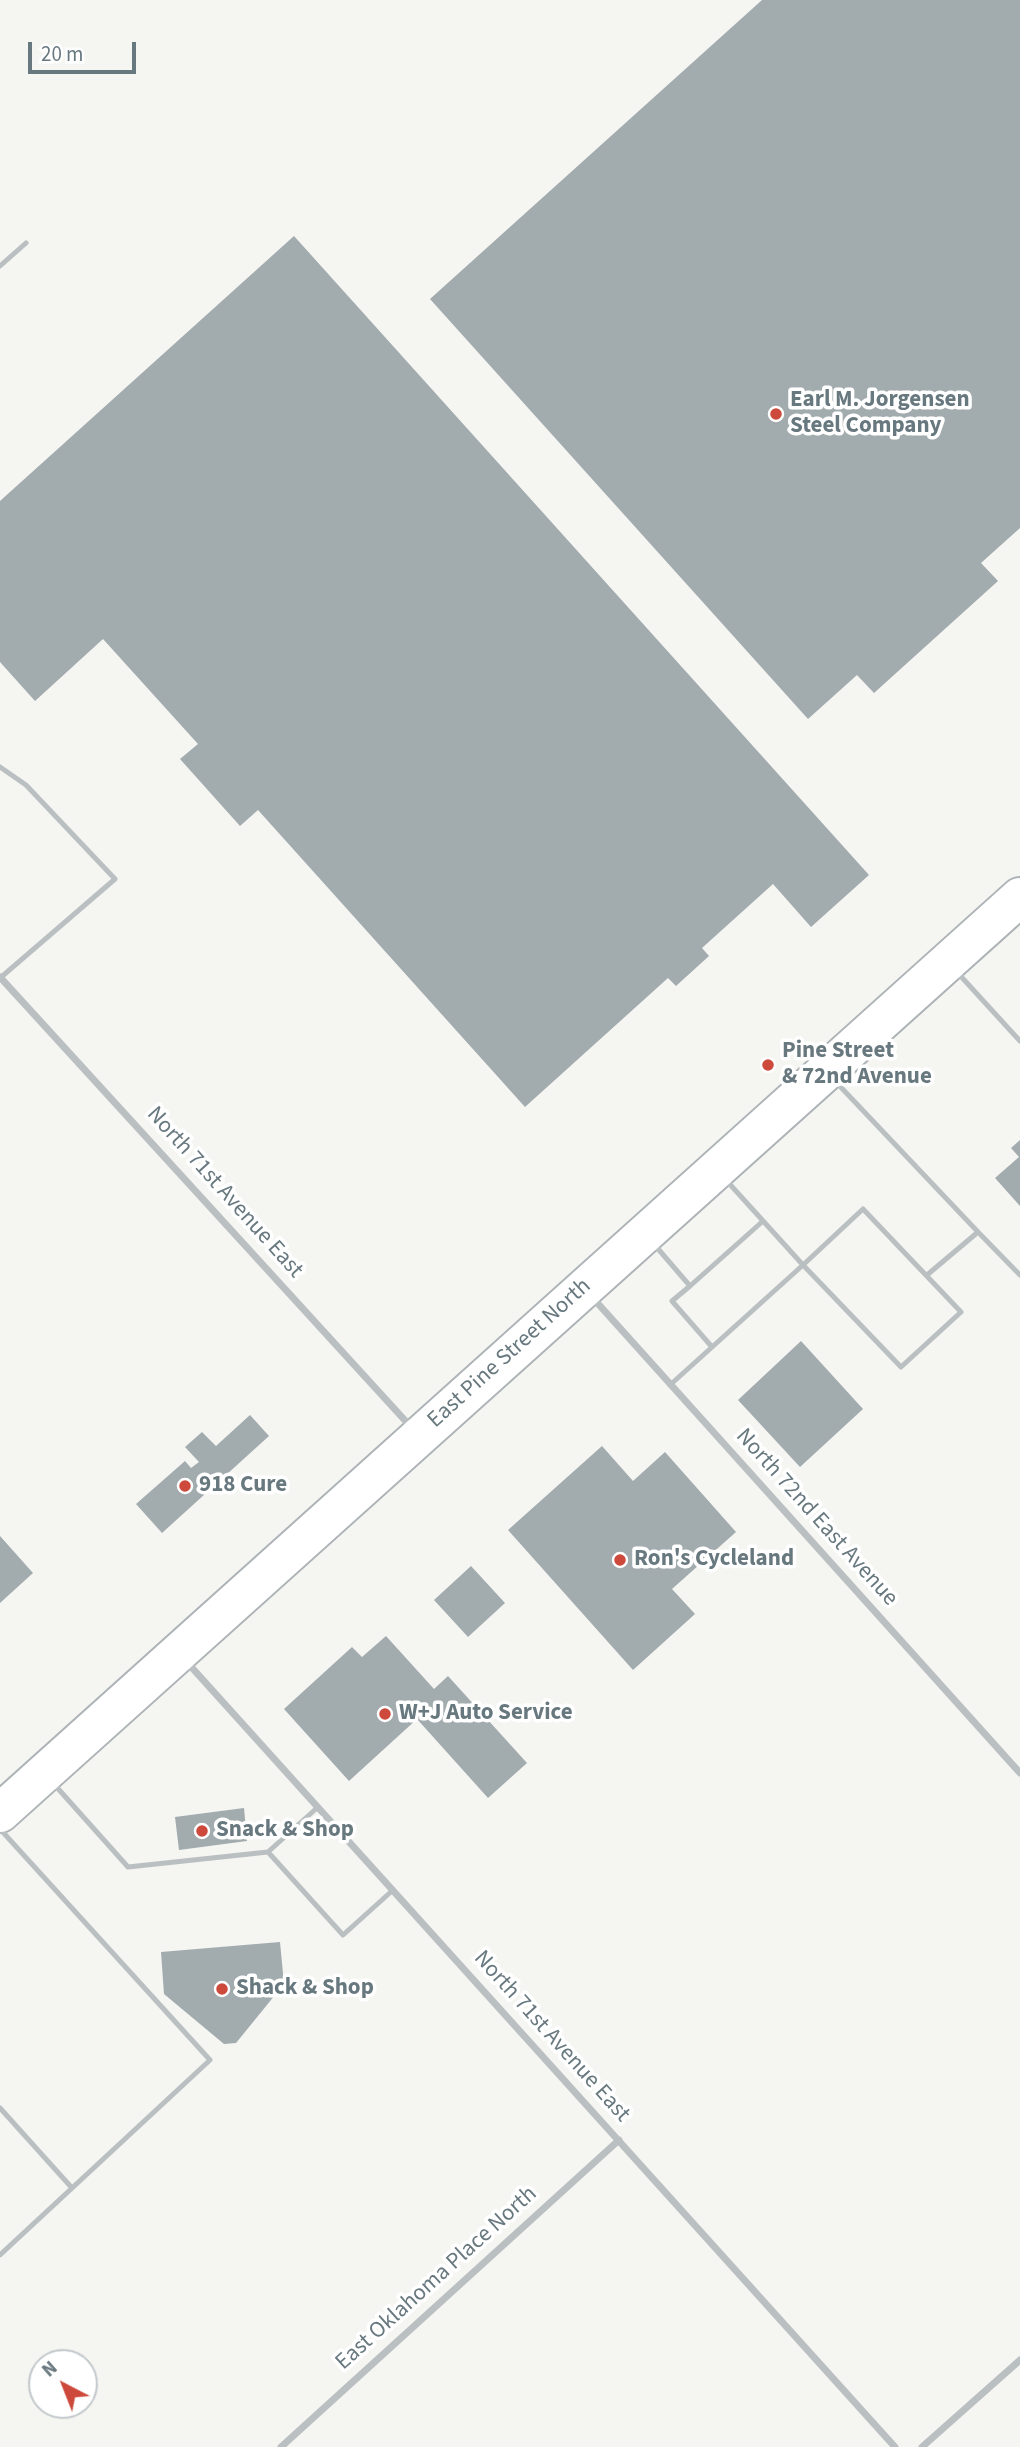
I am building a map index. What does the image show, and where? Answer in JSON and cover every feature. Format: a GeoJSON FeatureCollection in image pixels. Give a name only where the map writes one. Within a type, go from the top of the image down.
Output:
{"type":"FeatureCollection","features":[{"type":"Feature","properties":{"kind":"street","name":"East Pine Street North"},"geometry":{"type":"LineString","coordinates":[[0,1813],[1020,897]]}},
{"type":"Feature","properties":{"kind":"street","name":"North 71st Avenue East"},"geometry":{"type":"LineString","coordinates":[[0,977],[419,1436]]}},
{"type":"Feature","properties":{"kind":"street","name":"North 72nd East Avenue"},"geometry":{"type":"LineString","coordinates":[[583,1288],[1020,1773]]}},
{"type":"Feature","properties":{"kind":"street","name":"North 71st Avenue East"},"geometry":{"type":"LineString","coordinates":[[178,1653],[895,2447]]}},
{"type":"Feature","properties":{"kind":"street","name":"East Oklahoma Place North"},"geometry":{"type":"LineString","coordinates":[[281,2447],[619,2140]]}},
{"type":"Feature","properties":{"kind":"street"},"geometry":{"type":"LineString","coordinates":[[922,2447],[1020,2360]]}},
{"type":"Feature","properties":{"kind":"lane"},"geometry":{"type":"LineString","coordinates":[[0,266],[26,243]]}},
{"type":"Feature","properties":{"kind":"lane"},"geometry":{"type":"LineString","coordinates":[[0,766],[26,785],[115,879],[0,977]]}},
{"type":"Feature","properties":{"kind":"lane"},"geometry":{"type":"LineString","coordinates":[[947,962],[1020,1041]]}},
{"type":"Feature","properties":{"kind":"lane"},"geometry":{"type":"LineString","coordinates":[[825,1071],[1020,1275]]}},
{"type":"Feature","properties":{"kind":"lane"},"geometry":{"type":"LineString","coordinates":[[670,1385],[803,1265],[863,1209],[961,1312],[901,1367],[803,1265],[716,1169]]}},
{"type":"Feature","properties":{"kind":"lane"},"geometry":{"type":"LineString","coordinates":[[712,1347],[672,1301],[764,1220]]}},
{"type":"Feature","properties":{"kind":"lane"},"geometry":{"type":"LineString","coordinates":[[927,1275],[978,1232]]}},
{"type":"Feature","properties":{"kind":"lane"},"geometry":{"type":"LineString","coordinates":[[645,1233],[690,1286]]}},
{"type":"Feature","properties":{"kind":"lane"},"geometry":{"type":"LineString","coordinates":[[44,1773],[128,1867],[268,1852],[318,1807]]}},
{"type":"Feature","properties":{"kind":"lane"},"geometry":{"type":"LineString","coordinates":[[0,1829],[210,2060],[0,2255]]}},
{"type":"Feature","properties":{"kind":"lane"},"geometry":{"type":"LineString","coordinates":[[268,1852],[343,1935],[393,1890]]}},
{"type":"Feature","properties":{"kind":"lane"},"geometry":{"type":"LineString","coordinates":[[0,2108],[72,2188]]}},
{"type":"Feature","properties":{"kind":"building","name":"Earl M. Jorgensen Steel Company"},"geometry":{"type":"Polygon","coordinates":[[[762,0],[1020,0],[1020,528],[981,563],[998,581],[874,693],[857,675],[808,719],[430,299],[762,0]]]}},
{"type":"Feature","properties":{"kind":"building"},"geometry":{"type":"Polygon","coordinates":[[[294,236],[869,875],[811,927],[773,884],[702,948],[709,956],[676,986],[668,978],[525,1107],[258,810],[240,826],[180,759],[198,744],[103,639],[35,701],[0,662],[0,501],[294,236]]]}},
{"type":"Feature","properties":{"kind":"building"},"geometry":{"type":"Polygon","coordinates":[[[1020,1140],[1020,1206],[995,1178],[1019,1157],[1011,1148],[1020,1140]]]}},
{"type":"Feature","properties":{"kind":"building"},"geometry":{"type":"Polygon","coordinates":[[[801,1341],[863,1409],[800,1467],[738,1400],[801,1341]]]}},
{"type":"Feature","properties":{"kind":"building","name":"918 Cure"},"geometry":{"type":"Polygon","coordinates":[[[250,1415],[269,1436],[162,1533],[136,1504],[185,1461],[191,1468],[199,1462],[185,1447],[202,1432],[216,1446],[250,1415]]]}},
{"type":"Feature","properties":{"kind":"building","name":"Ron's Cycleland"},"geometry":{"type":"Polygon","coordinates":[[[602,1446],[633,1481],[665,1452],[736,1532],[672,1589],[695,1614],[633,1670],[508,1530],[602,1446]]]}},
{"type":"Feature","properties":{"kind":"building"},"geometry":{"type":"Polygon","coordinates":[[[0,1536],[33,1573],[0,1603],[0,1536]]]}},
{"type":"Feature","properties":{"kind":"building"},"geometry":{"type":"Polygon","coordinates":[[[471,1566],[505,1603],[468,1637],[434,1600],[471,1566]]]}},
{"type":"Feature","properties":{"kind":"building","name":"W+J Auto Service"},"geometry":{"type":"Polygon","coordinates":[[[386,1636],[434,1689],[448,1676],[527,1763],[488,1798],[417,1719],[349,1781],[284,1709],[352,1647],[362,1657],[386,1636]]]}},
{"type":"Feature","properties":{"kind":"building"},"geometry":{"type":"Polygon","coordinates":[[[244,1808],[247,1841],[179,1850],[175,1817],[244,1808]]]}},
{"type":"Feature","properties":{"kind":"building","name":"Shack & Shop"},"geometry":{"type":"Polygon","coordinates":[[[280,1942],[284,1984],[236,2043],[224,2044],[164,1994],[161,1952],[280,1942]]]}},
{"type":"Feature","properties":{"kind":"place","name":"Earl M. Jorgensen Steel Company"},"geometry":{"type":"Point","coordinates":[776,414]}},
{"type":"Feature","properties":{"kind":"place","name":"Pine Street & 72nd Avenue"},"geometry":{"type":"Point","coordinates":[768,1065]}},
{"type":"Feature","properties":{"kind":"place","name":"918 Cure"},"geometry":{"type":"Point","coordinates":[185,1486]}},
{"type":"Feature","properties":{"kind":"place","name":"Ron's Cycleland"},"geometry":{"type":"Point","coordinates":[620,1560]}},
{"type":"Feature","properties":{"kind":"place","name":"W+J Auto Service"},"geometry":{"type":"Point","coordinates":[385,1714]}},
{"type":"Feature","properties":{"kind":"place","name":"Snack & Shop"},"geometry":{"type":"Point","coordinates":[202,1831]}},
{"type":"Feature","properties":{"kind":"place","name":"Shack & Shop"},"geometry":{"type":"Point","coordinates":[222,1989]}}]}
